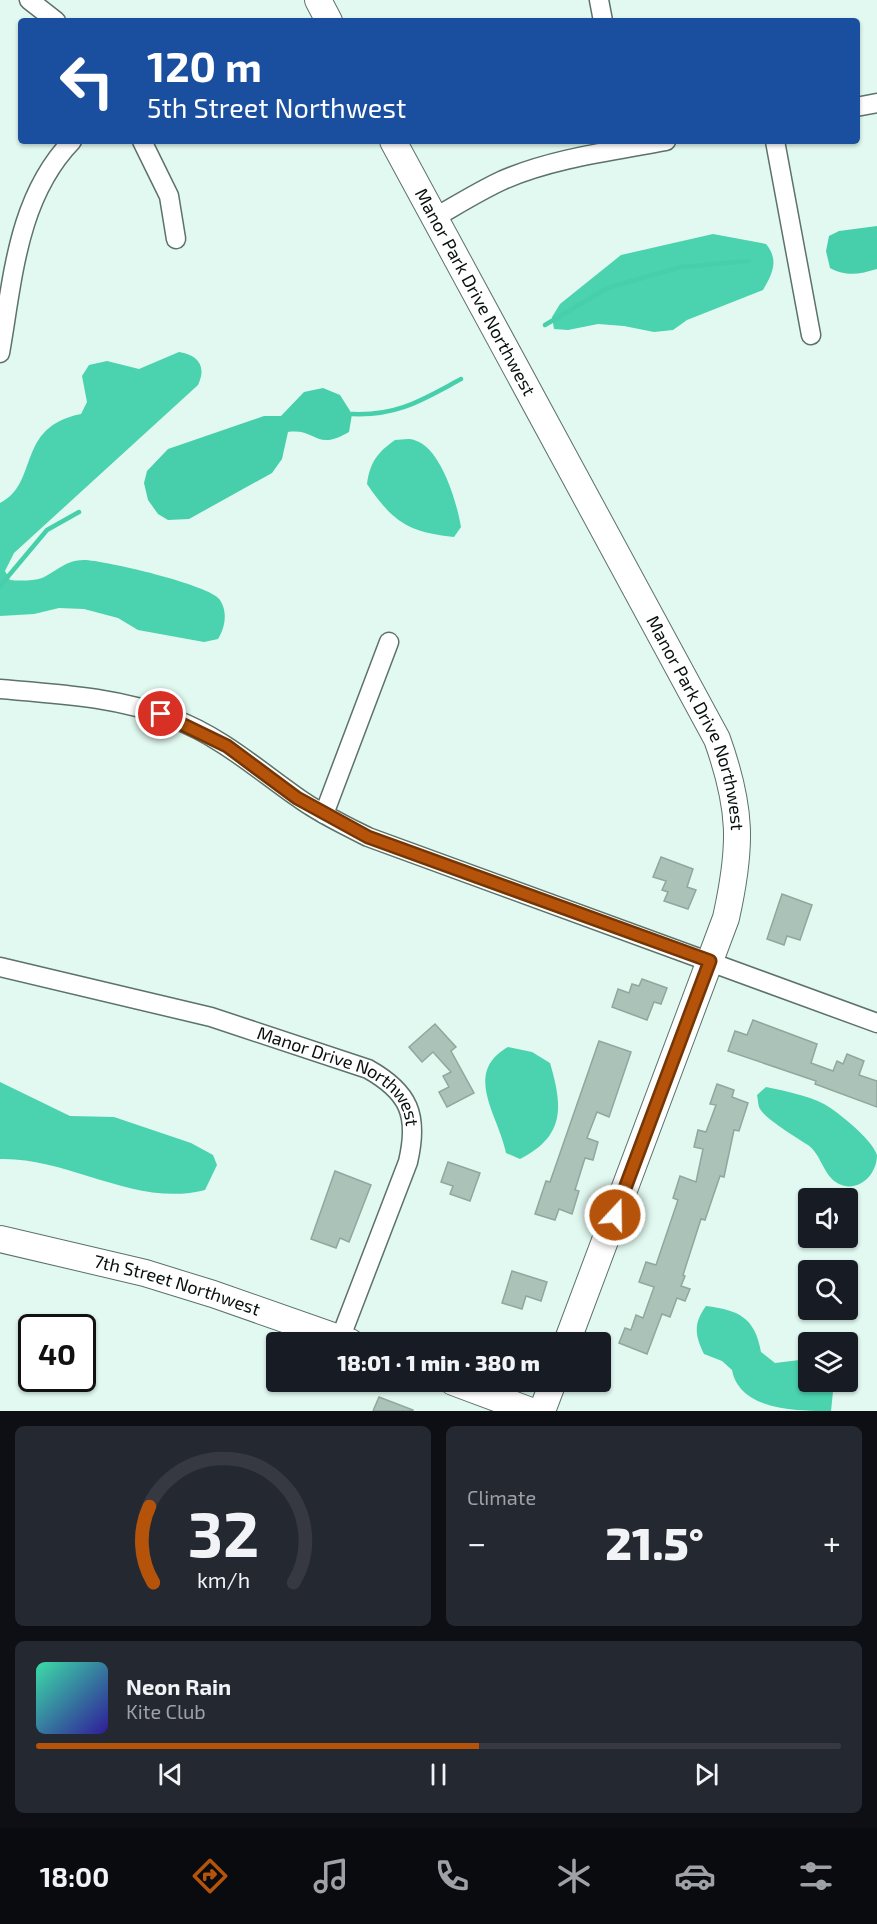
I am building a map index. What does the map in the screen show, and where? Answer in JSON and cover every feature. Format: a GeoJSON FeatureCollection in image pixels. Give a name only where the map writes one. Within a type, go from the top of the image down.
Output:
{"type":"FeatureCollection","features":[{"type":"Feature","properties":{"kind":"street"},"geometry":{"type":"LineString","coordinates":[[29,0],[52,18]]}},
{"type":"Feature","properties":{"kind":"street"},"geometry":{"type":"LineString","coordinates":[[318,0],[327,18]]}},
{"type":"Feature","properties":{"kind":"street"},"geometry":{"type":"LineString","coordinates":[[599,0],[602,18]]}},
{"type":"Feature","properties":{"kind":"street"},"geometry":{"type":"LineString","coordinates":[[860,106],[877,103]]}},
{"type":"Feature","properties":{"kind":"street"},"geometry":{"type":"LineString","coordinates":[[0,353],[22,231],[54,160],[69,144]]}},
{"type":"Feature","properties":{"kind":"street"},"geometry":{"type":"LineString","coordinates":[[143,144],[169,196],[176,238]]}},
{"type":"Feature","properties":{"kind":"street","name":"Manor Park Drive Northwest"},"geometry":{"type":"LineString","coordinates":[[395,144],[717,739],[730,774],[737,803],[736,861],[726,918],[571,1332]]}},
{"type":"Feature","properties":{"kind":"street"},"geometry":{"type":"LineString","coordinates":[[776,144],[811,335]]}},
{"type":"Feature","properties":{"kind":"street"},"geometry":{"type":"LineString","coordinates":[[434,218],[481,191],[519,174],[626,145]]}},
{"type":"Feature","properties":{"kind":"street"},"geometry":{"type":"LineString","coordinates":[[324,814],[388,642]]}},
{"type":"Feature","properties":{"kind":"street"},"geometry":{"type":"LineString","coordinates":[[0,689],[66,694],[130,704],[176,719],[227,746],[324,814],[368,837],[877,1023]]}},
{"type":"Feature","properties":{"kind":"street","name":"Manor Drive Northwest"},"geometry":{"type":"LineString","coordinates":[[0,967],[222,1020],[368,1069],[390,1081],[409,1106],[413,1127],[408,1162],[348,1332]]}},
{"type":"Feature","properties":{"kind":"street","name":"7th Street Northwest"},"geometry":{"type":"LineString","coordinates":[[0,1239],[145,1273],[213,1294],[320,1332]]}},
{"type":"Feature","properties":{"kind":"street"},"geometry":{"type":"LineString","coordinates":[[480,1392],[531,1411]]}},
{"type":"Feature","properties":{"kind":"street"},"geometry":{"type":"LineString","coordinates":[[542,1411],[549,1392]]}},
{"type":"Feature","properties":{"kind":"shaded area"},"geometry":{"type":"Polygon","coordinates":[[[877,226],[877,269],[854,274],[842,273],[830,268],[826,251],[829,236],[839,231],[877,226]]]}},
{"type":"Feature","properties":{"kind":"shaded area"},"geometry":{"type":"Polygon","coordinates":[[[713,234],[766,244],[772,256],[773,267],[763,290],[687,320],[673,330],[654,332],[598,324],[568,330],[554,329],[552,317],[560,304],[621,255],[713,234]]]}},
{"type":"Feature","properties":{"kind":"shaded area"},"geometry":{"type":"Polygon","coordinates":[[[179,352],[199,362],[201,378],[198,385],[14,553],[5,571],[10,580],[35,580],[67,564],[84,560],[133,569],[198,587],[220,600],[224,610],[225,620],[218,639],[204,642],[138,630],[118,618],[84,609],[59,608],[34,614],[0,616],[0,503],[12,494],[20,482],[37,443],[46,431],[60,421],[81,414],[87,402],[82,376],[89,365],[107,361],[139,369],[179,352]]]}},
{"type":"Feature","properties":{"kind":"shaded area"},"geometry":{"type":"Polygon","coordinates":[[[323,388],[340,395],[352,414],[349,432],[338,438],[322,440],[305,433],[288,432],[282,459],[272,473],[189,519],[168,520],[158,514],[148,500],[144,483],[147,471],[168,449],[264,416],[281,416],[304,392],[323,388]]]}},
{"type":"Feature","properties":{"kind":"shaded area"},"geometry":{"type":"Polygon","coordinates":[[[412,439],[424,445],[440,464],[456,504],[461,527],[454,537],[425,532],[403,523],[385,508],[367,484],[376,458],[395,440],[412,439]]]}},
{"type":"Feature","properties":{"kind":"shaded area"},"geometry":{"type":"Polygon","coordinates":[[[508,1047],[532,1052],[550,1063],[557,1093],[557,1119],[553,1130],[535,1150],[520,1159],[506,1153],[491,1110],[485,1082],[487,1069],[494,1058],[508,1047]]]}},
{"type":"Feature","properties":{"kind":"shaded area"},"geometry":{"type":"Polygon","coordinates":[[[0,1082],[70,1116],[114,1117],[191,1143],[213,1155],[217,1165],[205,1190],[179,1194],[128,1188],[26,1160],[0,1159],[0,1082]]]}},
{"type":"Feature","properties":{"kind":"shaded area"},"geometry":{"type":"Polygon","coordinates":[[[766,1087],[817,1101],[846,1119],[869,1141],[877,1155],[874,1170],[870,1176],[859,1184],[846,1186],[839,1184],[829,1176],[813,1149],[775,1123],[760,1109],[757,1095],[766,1087]]]}},
{"type":"Feature","properties":{"kind":"shaded area"},"geometry":{"type":"Polygon","coordinates":[[[706,1306],[727,1310],[743,1317],[754,1331],[761,1352],[775,1363],[798,1360],[798,1392],[833,1392],[831,1411],[772,1406],[746,1394],[737,1384],[732,1370],[722,1361],[704,1354],[697,1330],[706,1306]]]}},
{"type":"Feature","properties":{"kind":"building"},"geometry":{"type":"Polygon","coordinates":[[[661,857],[693,869],[687,887],[696,890],[688,909],[664,901],[668,892],[662,890],[666,881],[653,877],[661,857]]]}},
{"type":"Feature","properties":{"kind":"building"},"geometry":{"type":"Polygon","coordinates":[[[782,894],[812,905],[800,940],[787,936],[784,945],[767,939],[782,894]]]}},
{"type":"Feature","properties":{"kind":"building"},"geometry":{"type":"Polygon","coordinates":[[[642,979],[667,988],[661,1004],[654,1002],[647,1020],[612,1007],[618,989],[629,993],[632,984],[639,986],[642,979]]]}},
{"type":"Feature","properties":{"kind":"building"},"geometry":{"type":"Polygon","coordinates":[[[753,1020],[817,1044],[811,1063],[833,1071],[837,1061],[843,1064],[847,1054],[864,1061],[859,1075],[877,1081],[877,1107],[815,1084],[816,1081],[728,1051],[735,1031],[747,1035],[753,1020]]]}},
{"type":"Feature","properties":{"kind":"building"},"geometry":{"type":"Polygon","coordinates":[[[435,1024],[456,1047],[451,1051],[474,1093],[447,1107],[439,1092],[449,1087],[443,1076],[451,1072],[433,1052],[422,1062],[409,1047],[435,1024]]]}},
{"type":"Feature","properties":{"kind":"building"},"geometry":{"type":"Polygon","coordinates":[[[599,1041],[631,1052],[609,1117],[597,1112],[587,1138],[598,1142],[593,1160],[585,1158],[575,1190],[579,1191],[572,1214],[559,1209],[555,1220],[535,1214],[546,1181],[550,1182],[599,1041]]]}},
{"type":"Feature","properties":{"kind":"building"},"geometry":{"type":"Polygon","coordinates":[[[717,1084],[734,1090],[732,1097],[748,1103],[739,1131],[734,1130],[724,1177],[720,1176],[705,1220],[701,1219],[683,1275],[685,1276],[681,1286],[690,1289],[685,1301],[677,1298],[670,1317],[662,1314],[647,1354],[619,1343],[625,1328],[631,1330],[636,1315],[643,1318],[654,1287],[639,1282],[646,1262],[656,1265],[678,1200],[673,1198],[680,1176],[696,1182],[703,1149],[694,1147],[698,1130],[706,1132],[716,1105],[710,1104],[717,1084]]]}},
{"type":"Feature","properties":{"kind":"building"},"geometry":{"type":"Polygon","coordinates":[[[448,1162],[480,1173],[470,1201],[450,1194],[453,1186],[441,1182],[448,1162]]]}},
{"type":"Feature","properties":{"kind":"building"},"geometry":{"type":"Polygon","coordinates":[[[335,1171],[371,1185],[349,1242],[340,1238],[336,1248],[311,1239],[335,1171]]]}},
{"type":"Feature","properties":{"kind":"building"},"geometry":{"type":"Polygon","coordinates":[[[512,1271],[547,1282],[541,1301],[526,1296],[522,1309],[502,1303],[512,1271]]]}},
{"type":"Feature","properties":{"kind":"building"},"geometry":{"type":"Polygon","coordinates":[[[379,1397],[413,1410],[413,1411],[373,1411],[379,1397]]]}},
{"type":"Feature","properties":{"kind":"waterway"},"geometry":{"type":"LineString","coordinates":[[545,325],[607,288],[681,267],[749,261]]}},
{"type":"Feature","properties":{"kind":"waterway"},"geometry":{"type":"LineString","coordinates":[[352,414],[383,412],[409,405],[461,379]]}},
{"type":"Feature","properties":{"kind":"waterway"},"geometry":{"type":"LineString","coordinates":[[0,586],[47,530],[79,512]]}},
{"type":"Feature","properties":{"kind":"route"},"geometry":{"type":"LineString","coordinates":[[161,714],[176,719],[227,746],[272,777],[297,798],[368,837],[710,961],[615,1215]]}}]}
